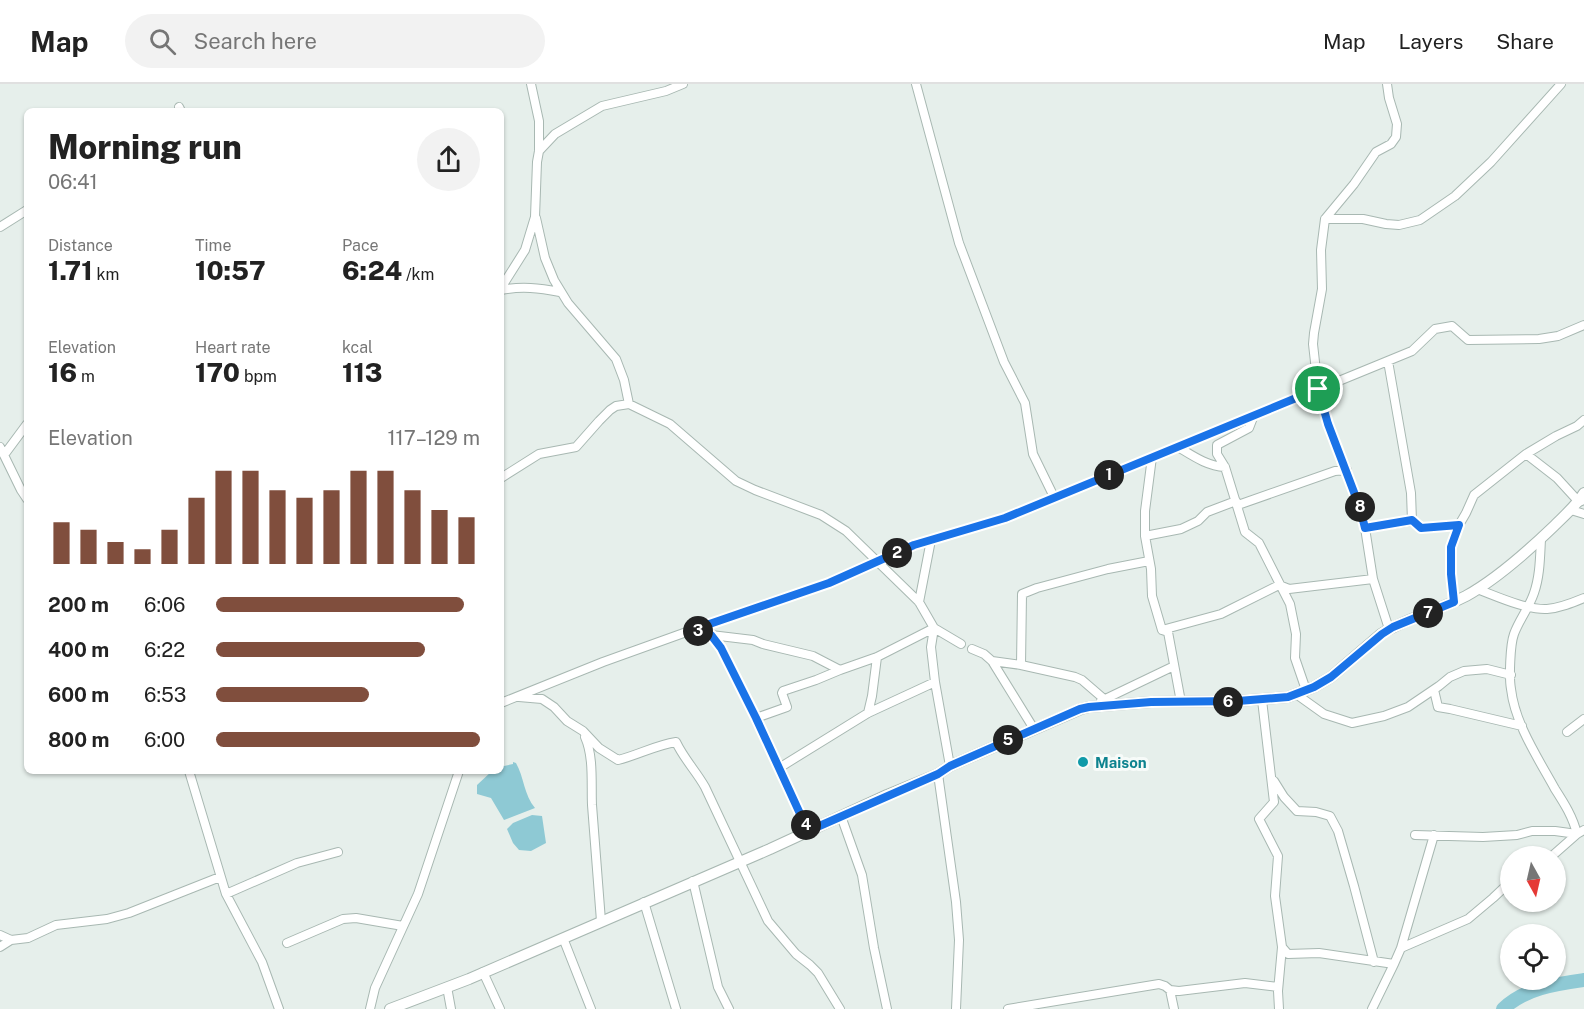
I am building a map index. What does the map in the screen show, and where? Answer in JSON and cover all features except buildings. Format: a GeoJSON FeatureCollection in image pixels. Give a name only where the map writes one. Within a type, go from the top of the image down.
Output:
{"type":"FeatureCollection","features":[{"type":"Feature","properties":{"kind":"street"},"geometry":{"type":"LineString","coordinates":[[531,84],[539,121],[536,217],[546,258],[560,292],[616,359],[624,380],[629,404]]}},
{"type":"Feature","properties":{"kind":"street"},"geometry":{"type":"LineString","coordinates":[[539,151],[555,134],[602,106],[666,91],[682,84]]}},
{"type":"Feature","properties":{"kind":"street"},"geometry":{"type":"LineString","coordinates":[[916,84],[959,243],[1004,362],[1025,403],[1033,454],[1054,497]]}},
{"type":"Feature","properties":{"kind":"street"},"geometry":{"type":"LineString","coordinates":[[1387,84],[1397,124],[1396,137],[1391,144],[1376,152],[1354,184],[1325,219],[1321,250],[1322,290],[1313,344],[1318,389],[1328,424],[1361,510],[1373,579],[1389,629]]}},
{"type":"Feature","properties":{"kind":"street"},"geometry":{"type":"LineString","coordinates":[[1325,219],[1363,219],[1400,225],[1420,220],[1455,196],[1491,162],[1561,84]]}},
{"type":"Feature","properties":{"kind":"street"},"geometry":{"type":"LineString","coordinates":[[0,227],[24,212]]}},
{"type":"Feature","properties":{"kind":"street"},"geometry":{"type":"LineString","coordinates":[[504,284],[525,250],[536,217]]}},
{"type":"Feature","properties":{"kind":"street"},"geometry":{"type":"LineString","coordinates":[[504,289],[528,287],[560,292]]}},
{"type":"Feature","properties":{"kind":"street"},"geometry":{"type":"LineString","coordinates":[[504,702],[603,662],[829,583],[914,545],[1005,518],[1412,351],[1436,329],[1452,326],[1468,340],[1539,339],[1558,336],[1584,325]]}},
{"type":"Feature","properties":{"kind":"street"},"geometry":{"type":"LineString","coordinates":[[1388,361],[1411,493],[1412,520],[1421,528],[1459,525]]}},
{"type":"Feature","properties":{"kind":"street"},"geometry":{"type":"LineString","coordinates":[[504,476],[538,454],[576,447],[610,410],[616,406],[629,404],[670,424],[736,481],[821,515],[846,531],[919,602],[934,628],[961,644]]}},
{"type":"Feature","properties":{"kind":"street"},"geometry":{"type":"LineString","coordinates":[[1254,415],[1249,428],[1217,444],[1217,454],[1225,467],[1245,532],[1259,543],[1290,604],[1296,634],[1295,658],[1301,692],[1324,714],[1352,723],[1384,716],[1408,707],[1450,676],[1464,670],[1487,669],[1511,675]]}},
{"type":"Feature","properties":{"kind":"street"},"geometry":{"type":"LineString","coordinates":[[1454,602],[1451,547],[1474,495],[1526,454],[1584,420]]}},
{"type":"Feature","properties":{"kind":"street"},"geometry":{"type":"LineString","coordinates":[[24,427],[2,451],[24,494]]}},
{"type":"Feature","properties":{"kind":"street"},"geometry":{"type":"LineString","coordinates":[[1178,447],[1214,467],[1225,467]]}},
{"type":"Feature","properties":{"kind":"street"},"geometry":{"type":"LineString","coordinates":[[390,1009],[483,972],[740,861],[1080,709],[1151,702],[1262,700],[1288,697],[1301,692],[1331,677],[1389,629],[1454,602],[1477,589],[1541,539],[1582,498],[1526,454]]}},
{"type":"Feature","properties":{"kind":"street"},"geometry":{"type":"LineString","coordinates":[[1152,457],[1145,511],[1145,536],[1152,596],[1162,630]]}},
{"type":"Feature","properties":{"kind":"street"},"geometry":{"type":"LineString","coordinates":[[1145,536],[1181,529],[1198,521],[1207,512],[1327,476],[1335,471],[1347,470]]}},
{"type":"Feature","properties":{"kind":"street"},"geometry":{"type":"LineString","coordinates":[[1570,510],[1584,514]]}},
{"type":"Feature","properties":{"kind":"street"},"geometry":{"type":"LineString","coordinates":[[1365,528],[1412,520]]}},
{"type":"Feature","properties":{"kind":"street"},"geometry":{"type":"LineString","coordinates":[[1541,539],[1535,591],[1513,637],[1511,689],[1522,726],[1580,832]]}},
{"type":"Feature","properties":{"kind":"street"},"geometry":{"type":"LineString","coordinates":[[919,602],[931,540]]}},
{"type":"Feature","properties":{"kind":"street"},"geometry":{"type":"LineString","coordinates":[[1021,664],[1024,592],[1108,569],[1149,561]]}},
{"type":"Feature","properties":{"kind":"street"},"geometry":{"type":"LineString","coordinates":[[1162,630],[1221,614],[1279,585],[1289,589],[1373,579]]}},
{"type":"Feature","properties":{"kind":"street"},"geometry":{"type":"LineString","coordinates":[[1477,589],[1544,609],[1563,606],[1584,598]]}},
{"type":"Feature","properties":{"kind":"street"},"geometry":{"type":"LineString","coordinates":[[756,718],[787,707],[783,691],[877,657],[934,628]]}},
{"type":"Feature","properties":{"kind":"street"},"geometry":{"type":"LineString","coordinates":[[934,628],[931,647],[935,682],[950,766]]}},
{"type":"Feature","properties":{"kind":"street"},"geometry":{"type":"LineString","coordinates":[[692,630],[711,635],[753,640],[813,656],[840,670]]}},
{"type":"Feature","properties":{"kind":"street"},"geometry":{"type":"LineString","coordinates":[[1162,630],[1168,632],[1181,702]]}},
{"type":"Feature","properties":{"kind":"street"},"geometry":{"type":"LineString","coordinates":[[711,635],[721,648],[756,718],[808,831]]}},
{"type":"Feature","properties":{"kind":"street"},"geometry":{"type":"LineString","coordinates":[[972,649],[984,654],[992,661],[1034,729]]}},
{"type":"Feature","properties":{"kind":"street"},"geometry":{"type":"LineString","coordinates":[[868,713],[877,657]]}},
{"type":"Feature","properties":{"kind":"street"},"geometry":{"type":"LineString","coordinates":[[992,661],[1021,664],[1074,677],[1082,680],[1104,699]]}},
{"type":"Feature","properties":{"kind":"street"},"geometry":{"type":"LineString","coordinates":[[1089,707],[1174,666]]}},
{"type":"Feature","properties":{"kind":"street"},"geometry":{"type":"LineString","coordinates":[[779,768],[868,713],[935,682]]}},
{"type":"Feature","properties":{"kind":"street"},"geometry":{"type":"LineString","coordinates":[[1434,690],[1438,707],[1522,726]]}},
{"type":"Feature","properties":{"kind":"street"},"geometry":{"type":"LineString","coordinates":[[512,698],[542,699],[555,706],[567,721],[583,731],[599,748],[618,760],[676,742],[705,787],[768,921],[796,954],[818,973],[840,1009]]}},
{"type":"Feature","properties":{"kind":"street"},"geometry":{"type":"LineString","coordinates":[[1262,700],[1274,802],[1259,819],[1278,856],[1275,896],[1282,947],[1278,987],[1279,1009]]}},
{"type":"Feature","properties":{"kind":"street"},"geometry":{"type":"LineString","coordinates":[[1566,732],[1584,718]]}},
{"type":"Feature","properties":{"kind":"street"},"geometry":{"type":"LineString","coordinates":[[583,731],[588,743],[592,772],[601,921]]}},
{"type":"Feature","properties":{"kind":"street"},"geometry":{"type":"LineString","coordinates":[[190,774],[226,894],[262,962],[279,1009]]}},
{"type":"Feature","properties":{"kind":"street"},"geometry":{"type":"LineString","coordinates":[[370,1009],[375,988],[418,894],[458,774]]}},
{"type":"Feature","properties":{"kind":"street"},"geometry":{"type":"LineString","coordinates":[[938,774],[956,902],[958,930],[956,1009]]}},
{"type":"Feature","properties":{"kind":"street"},"geometry":{"type":"LineString","coordinates":[[1272,778],[1284,797],[1297,811],[1317,812],[1330,816],[1338,831],[1374,962]]}},
{"type":"Feature","properties":{"kind":"street"},"geometry":{"type":"LineString","coordinates":[[841,816],[862,875],[887,1009]]}},
{"type":"Feature","properties":{"kind":"street"},"geometry":{"type":"LineString","coordinates":[[1415,835],[1483,837],[1517,835],[1532,831],[1580,832]]}},
{"type":"Feature","properties":{"kind":"street"},"geometry":{"type":"LineString","coordinates":[[1564,846],[1580,832]]}},
{"type":"Feature","properties":{"kind":"street"},"geometry":{"type":"LineString","coordinates":[[1372,1009],[1401,948],[1434,835]]}},
{"type":"Feature","properties":{"kind":"street"},"geometry":{"type":"LineString","coordinates":[[226,894],[297,863],[338,852]]}},
{"type":"Feature","properties":{"kind":"street"},"geometry":{"type":"LineString","coordinates":[[0,946],[11,940],[28,938],[56,925],[107,919],[129,913],[220,877]]}},
{"type":"Feature","properties":{"kind":"street"},"geometry":{"type":"LineString","coordinates":[[693,881],[718,987],[729,1009]]}},
{"type":"Feature","properties":{"kind":"street"},"geometry":{"type":"LineString","coordinates":[[1401,948],[1468,919],[1500,891]]}},
{"type":"Feature","properties":{"kind":"street"},"geometry":{"type":"LineString","coordinates":[[644,902],[676,1009]]}},
{"type":"Feature","properties":{"kind":"street"},"geometry":{"type":"LineString","coordinates":[[287,943],[343,919],[357,918],[403,926]]}},
{"type":"Feature","properties":{"kind":"street"},"geometry":{"type":"LineString","coordinates":[[0,935],[11,940]]}},
{"type":"Feature","properties":{"kind":"street"},"geometry":{"type":"LineString","coordinates":[[562,938],[591,1009]]}},
{"type":"Feature","properties":{"kind":"street"},"geometry":{"type":"LineString","coordinates":[[1282,947],[1288,954],[1319,953],[1394,964]]}},
{"type":"Feature","properties":{"kind":"street"},"geometry":{"type":"LineString","coordinates":[[483,972],[500,1009]]}},
{"type":"Feature","properties":{"kind":"street"},"geometry":{"type":"LineString","coordinates":[[1008,1009],[1159,984],[1179,992],[1245,983],[1278,987]]}},
{"type":"Feature","properties":{"kind":"street"},"geometry":{"type":"LineString","coordinates":[[447,987],[451,1009]]}},
{"type":"Feature","properties":{"kind":"street"},"geometry":{"type":"LineString","coordinates":[[1170,990],[1174,1009]]}},
{"type":"Feature","properties":{"kind":"water"},"geometry":{"type":"Polygon","coordinates":[[[513,762],[516,763],[519,768],[535,808],[504,820],[491,798],[477,794],[477,785],[489,774],[504,774],[504,766],[513,764],[513,762]]]}},
{"type":"Feature","properties":{"kind":"water"},"geometry":{"type":"Polygon","coordinates":[[[532,815],[542,816],[546,843],[531,851],[519,850],[507,829],[513,823],[532,815]]]}},
{"type":"Feature","properties":{"kind":"waterway"},"geometry":{"type":"LineString","coordinates":[[1503,1009],[1531,992],[1551,985],[1584,980]]}},
{"type":"Feature","properties":{"kind":"place","name":"Maison"},"geometry":{"type":"Point","coordinates":[1083,762]}},
{"type":"Feature","properties":{"kind":"route"},"geometry":{"type":"LineString","coordinates":[[1318,389],[1365,528],[1412,520],[1421,528],[1459,525],[1451,547],[1454,602],[1393,627],[1331,677],[1314,687],[1288,697],[1238,701],[1151,702],[1080,709],[808,831],[721,648],[711,635],[692,630],[829,583],[914,545],[1005,518],[1318,389]]}}]}
